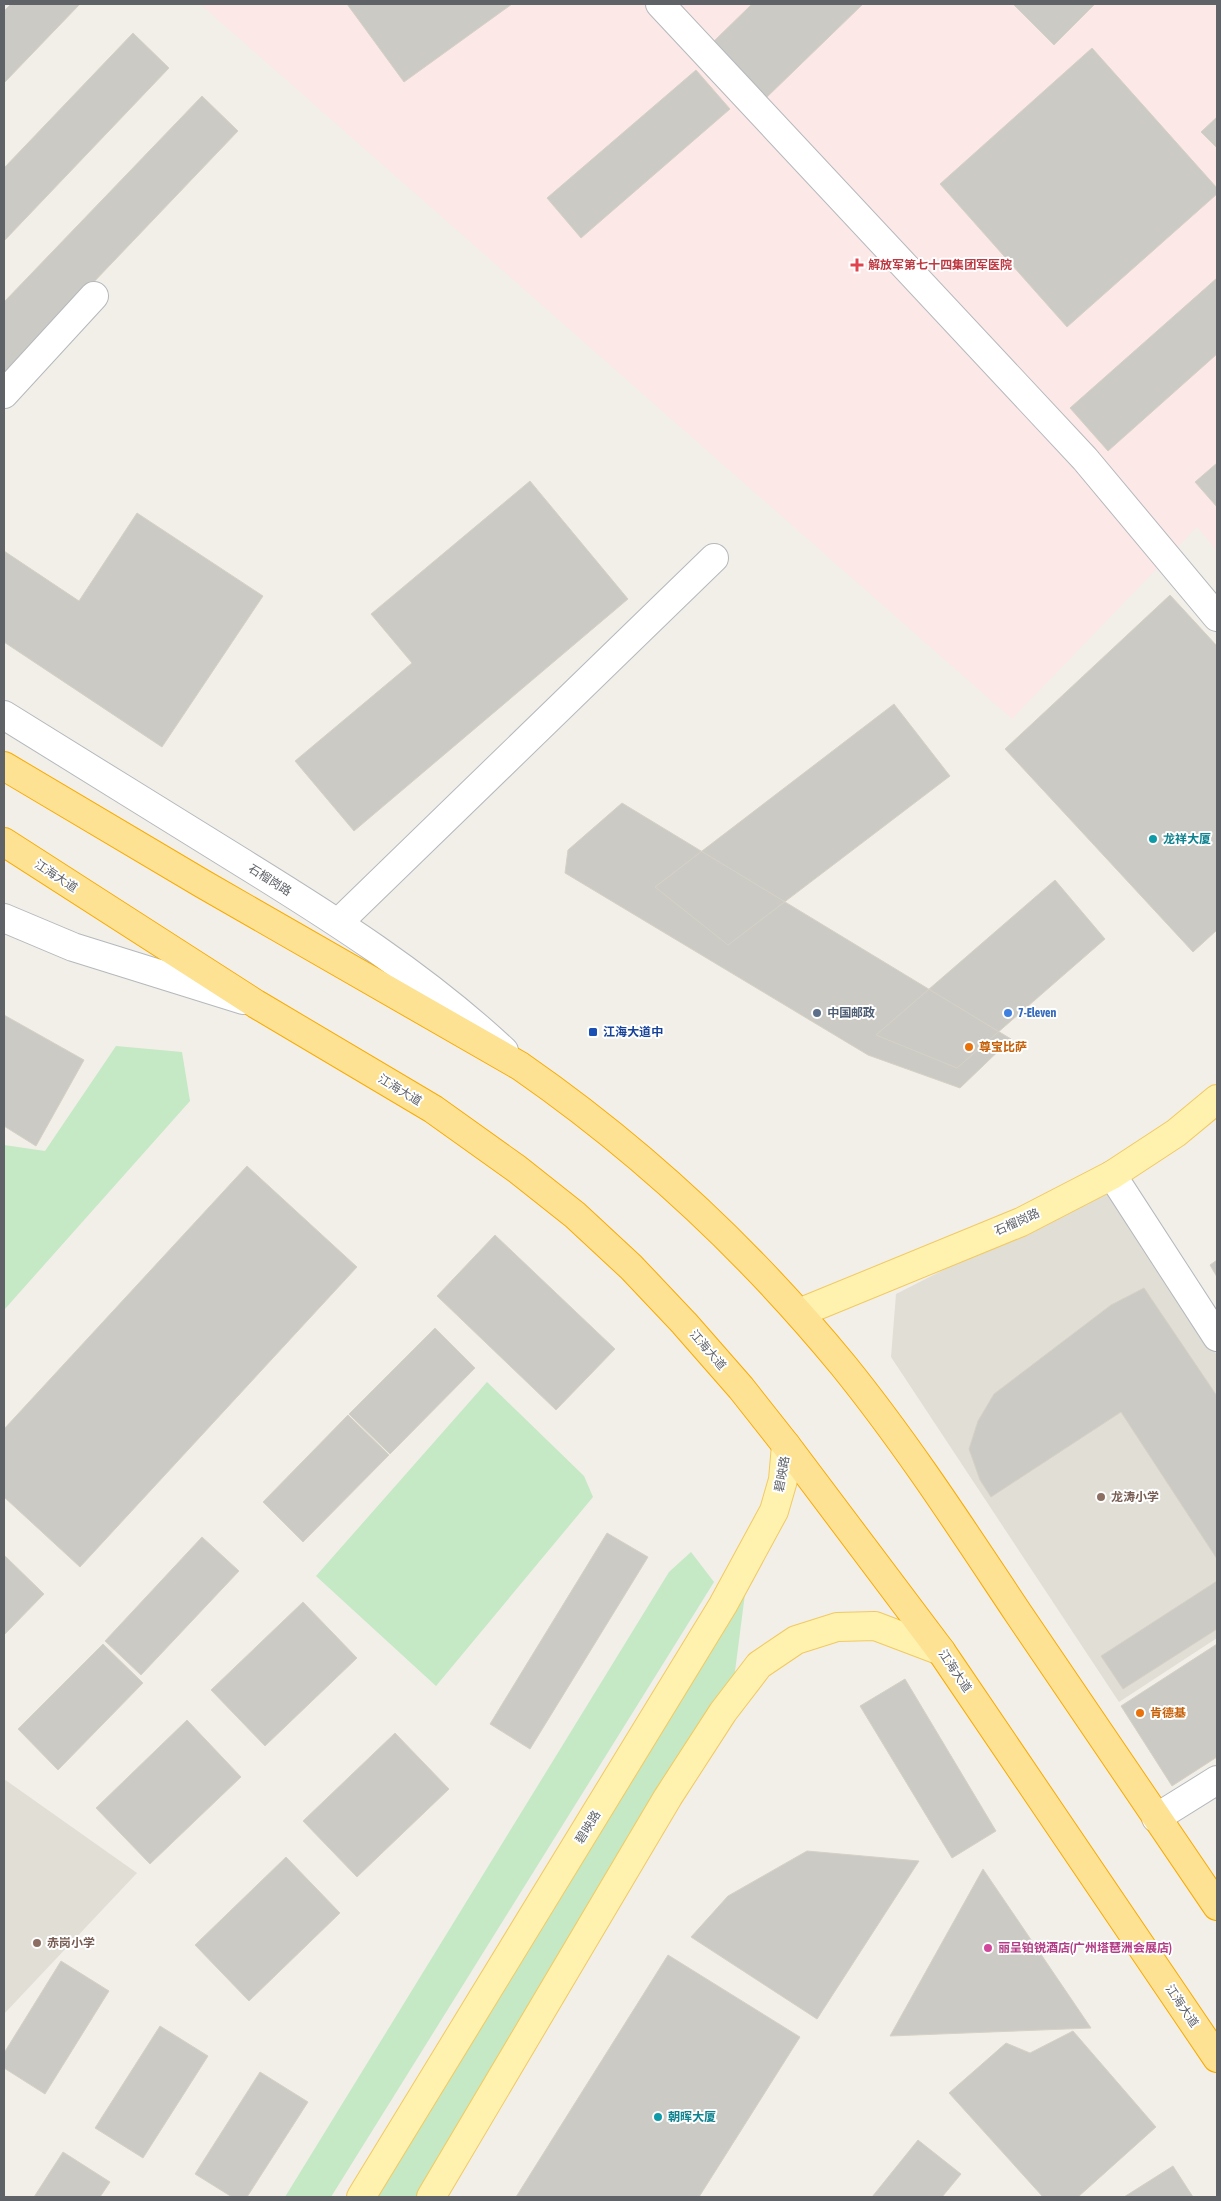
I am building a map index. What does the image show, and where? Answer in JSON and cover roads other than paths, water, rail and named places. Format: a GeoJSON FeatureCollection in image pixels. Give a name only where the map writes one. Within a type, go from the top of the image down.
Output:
{"type":"FeatureCollection","features":[{"type":"Feature","properties":{"kind":"highway"},"geometry":{"type":"LineString","coordinates":[[4,766],[203,884],[520,1066],[548,1085],[626,1147],[692,1204],[799,1313],[844,1366],[896,1433],[1217,1906]]}},
{"type":"Feature","properties":{"kind":"highway","name":"江海大道"},"geometry":{"type":"LineString","coordinates":[[4,842],[256,1004],[433,1109],[517,1169],[575,1216],[630,1267],[684,1322],[786,1444],[941,1651],[1217,2058]]}},
{"type":"Feature","properties":{"kind":"main road","name":"石榴岗路"},"geometry":{"type":"LineString","coordinates":[[799,1313],[1021,1222],[1112,1175],[1176,1133],[1217,1099]]}},
{"type":"Feature","properties":{"kind":"main road","name":"碧映路"},"geometry":{"type":"LineString","coordinates":[[361,2197],[723,1605],[774,1511],[783,1480],[786,1444]]}},
{"type":"Feature","properties":{"kind":"main road"},"geometry":{"type":"LineString","coordinates":[[431,2197],[668,1797],[723,1712],[759,1665],[796,1640],[837,1627],[875,1626],[941,1651]]}},
{"type":"Feature","properties":{"kind":"street"},"geometry":{"type":"LineString","coordinates":[[660,4],[1084,459],[1217,617]]}},
{"type":"Feature","properties":{"kind":"street"},"geometry":{"type":"LineString","coordinates":[[4,394],[94,296]]}},
{"type":"Feature","properties":{"kind":"street"},"geometry":{"type":"LineString","coordinates":[[338,922],[714,558]]}},
{"type":"Feature","properties":{"kind":"street","name":"石榴岗路"},"geometry":{"type":"LineString","coordinates":[[4,715],[338,922],[436,992],[471,1020],[520,1066]]}},
{"type":"Feature","properties":{"kind":"street"},"geometry":{"type":"LineString","coordinates":[[4,918],[73,947],[256,1004]]}},
{"type":"Feature","properties":{"kind":"street"},"geometry":{"type":"LineString","coordinates":[[1112,1175],[1217,1337]]}},
{"type":"Feature","properties":{"kind":"street"},"geometry":{"type":"LineString","coordinates":[[1156,1818],[1217,1780]]}},
{"type":"Feature","properties":{"kind":"place","name":"解放军第七十四集团军医院"},"geometry":{"type":"Point","coordinates":[857,265]}},
{"type":"Feature","properties":{"kind":"place","name":"龙祥大厦"},"geometry":{"type":"Point","coordinates":[1153,839]}},
{"type":"Feature","properties":{"kind":"place","name":"中国邮政"},"geometry":{"type":"Point","coordinates":[817,1013]}},
{"type":"Feature","properties":{"kind":"place","name":"7-Eleven"},"geometry":{"type":"Point","coordinates":[1008,1013]}},
{"type":"Feature","properties":{"kind":"place","name":"江海大道中"},"geometry":{"type":"Point","coordinates":[593,1032]}},
{"type":"Feature","properties":{"kind":"place","name":"尊宝比萨"},"geometry":{"type":"Point","coordinates":[969,1047]}},
{"type":"Feature","properties":{"kind":"place","name":"龙涛小学"},"geometry":{"type":"Point","coordinates":[1101,1497]}},
{"type":"Feature","properties":{"kind":"place","name":"肯德基"},"geometry":{"type":"Point","coordinates":[1140,1713]}},
{"type":"Feature","properties":{"kind":"place","name":"赤岗小学"},"geometry":{"type":"Point","coordinates":[37,1943]}},
{"type":"Feature","properties":{"kind":"place","name":"丽呈铂锐酒店(广州塔琶洲会展店)"},"geometry":{"type":"Point","coordinates":[988,1948]}},
{"type":"Feature","properties":{"kind":"place","name":"朝晖大厦"},"geometry":{"type":"Point","coordinates":[658,2117]}}]}
